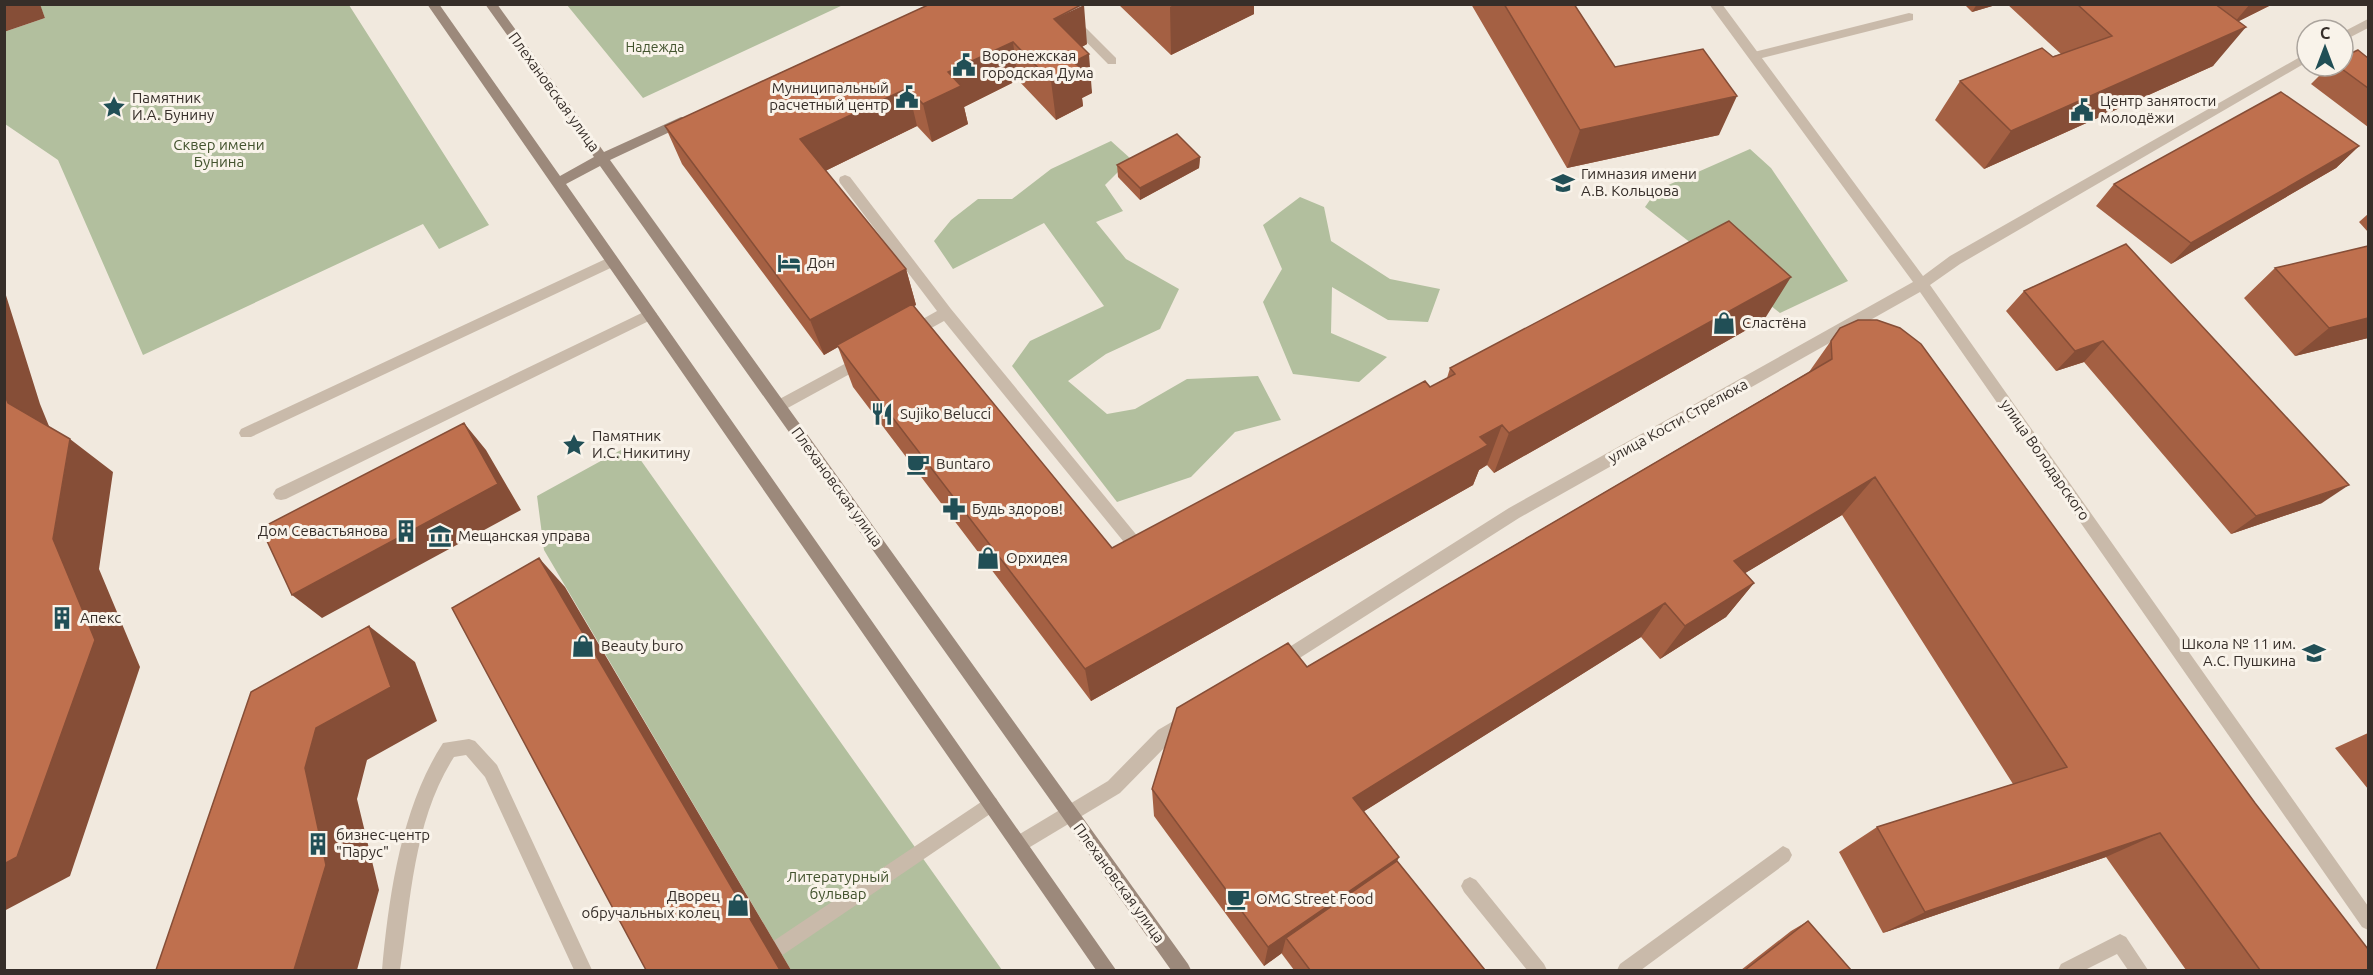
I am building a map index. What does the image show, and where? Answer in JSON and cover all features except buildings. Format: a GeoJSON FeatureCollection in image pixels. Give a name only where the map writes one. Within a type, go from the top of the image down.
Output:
{"type":"FeatureCollection","features":[{"type":"Feature","properties":{"kind":"street"},"geometry":{"type":"LineString","coordinates":[[434,4],[1107,970]]}},
{"type":"Feature","properties":{"kind":"street","name":"Плехановская улица"},"geometry":{"type":"LineString","coordinates":[[491,4],[1182,970]]}},
{"type":"Feature","properties":{"kind":"street"},"geometry":{"type":"LineString","coordinates":[[1055,4],[1112,61]]}},
{"type":"Feature","properties":{"kind":"street","name":"улица Володарского"},"geometry":{"type":"LineString","coordinates":[[1715,4],[1922,284],[2368,921]]}},
{"type":"Feature","properties":{"kind":"street"},"geometry":{"type":"LineString","coordinates":[[1754,56],[1909,17]]}},
{"type":"Feature","properties":{"kind":"street","name":"улица Кости Стрелюка"},"geometry":{"type":"LineString","coordinates":[[1264,672],[1514,513],[1922,284],[1955,260],[2295,64]]}},
{"type":"Feature","properties":{"kind":"street"},"geometry":{"type":"LineString","coordinates":[[558,183],[601,159],[701,112]]}},
{"type":"Feature","properties":{"kind":"street"},"geometry":{"type":"LineString","coordinates":[[845,180],[946,313],[1137,547],[1158,536]]}},
{"type":"Feature","properties":{"kind":"street"},"geometry":{"type":"LineString","coordinates":[[246,433],[612,261]]}},
{"type":"Feature","properties":{"kind":"street"},"geometry":{"type":"LineString","coordinates":[[899,340],[946,313]]}},
{"type":"Feature","properties":{"kind":"street"},"geometry":{"type":"LineString","coordinates":[[281,494],[650,314]]}},
{"type":"Feature","properties":{"kind":"street"},"geometry":{"type":"LineString","coordinates":[[779,406],[880,350]]}},
{"type":"Feature","properties":{"kind":"street"},"geometry":{"type":"LineString","coordinates":[[1019,844],[1114,788],[1164,736],[1204,710]]}},
{"type":"Feature","properties":{"kind":"street"},"geometry":{"type":"LineString","coordinates":[[391,970],[417,819],[426,787],[435,766],[449,749],[469,747],[491,771],[583,970]]}},
{"type":"Feature","properties":{"kind":"street"},"geometry":{"type":"LineString","coordinates":[[778,948],[990,804]]}},
{"type":"Feature","properties":{"kind":"street"},"geometry":{"type":"LineString","coordinates":[[1626,970],[1783,855]]}},
{"type":"Feature","properties":{"kind":"street"},"geometry":{"type":"LineString","coordinates":[[1470,886],[1538,970]]}},
{"type":"Feature","properties":{"kind":"street"},"geometry":{"type":"LineString","coordinates":[[2067,970],[2120,943],[2139,970]]}},
{"type":"Feature","properties":{"kind":"green space","name":"Cквер имени Бунина"},"geometry":{"type":"Polygon","coordinates":[[[40,5],[349,5],[489,225],[439,249],[423,224],[143,355],[58,160],[5,124],[4,32],[45,18],[40,5]]]}},
{"type":"Feature","properties":{"kind":"green space","name":"Надежда"},"geometry":{"type":"Polygon","coordinates":[[[567,5],[843,5],[643,98],[567,5]]]}},
{"type":"Feature","properties":{"kind":"green space"},"geometry":{"type":"Polygon","coordinates":[[[1111,141],[1131,159],[1105,185],[1123,211],[1096,222],[1126,259],[1179,289],[1160,329],[1106,354],[1068,381],[1107,414],[1135,409],[1187,379],[1258,376],[1281,420],[1235,432],[1191,477],[1117,502],[1012,366],[1030,341],[1104,306],[1044,223],[953,269],[934,241],[951,220],[978,199],[1012,199],[1051,169],[1111,141]]]}},
{"type":"Feature","properties":{"kind":"green space"},"geometry":{"type":"Polygon","coordinates":[[[1750,149],[1771,168],[1848,281],[1780,313],[1645,207],[1657,190],[1750,149]]]}},
{"type":"Feature","properties":{"kind":"green space"},"geometry":{"type":"Polygon","coordinates":[[[1300,197],[1324,207],[1331,241],[1390,279],[1440,289],[1428,322],[1388,320],[1332,287],[1331,333],[1387,357],[1359,382],[1293,374],[1263,302],[1282,269],[1263,225],[1300,197]]]}},
{"type":"Feature","properties":{"kind":"green space","name":"Литературный бульвар"},"geometry":{"type":"Polygon","coordinates":[[[630,445],[1002,970],[791,970],[544,550],[537,496],[630,445]]]}},
{"type":"Feature","properties":{"kind":"place","name":"Воронежская городская Дума"},"geometry":{"type":"Point","coordinates":[964,65]}},
{"type":"Feature","properties":{"kind":"place","name":"Муниципальный расчетный центр"},"geometry":{"type":"Point","coordinates":[907,97]}},
{"type":"Feature","properties":{"kind":"place","name":"Памятник И.А. Бунину"},"geometry":{"type":"Point","coordinates":[114,107]}},
{"type":"Feature","properties":{"kind":"place","name":"Центр занятости молодёжи"},"geometry":{"type":"Point","coordinates":[2082,110]}},
{"type":"Feature","properties":{"kind":"place","name":"Гимназия имени А.В. Кольцова"},"geometry":{"type":"Point","coordinates":[1563,183]}},
{"type":"Feature","properties":{"kind":"place","name":"Дон"},"geometry":{"type":"Point","coordinates":[789,263]}},
{"type":"Feature","properties":{"kind":"place","name":"Сластёна"},"geometry":{"type":"Point","coordinates":[1724,323]}},
{"type":"Feature","properties":{"kind":"place","name":"Sujiko Belucci"},"geometry":{"type":"Point","coordinates":[882,414]}},
{"type":"Feature","properties":{"kind":"place","name":"Памятник И.С. Никитину"},"geometry":{"type":"Point","coordinates":[574,445]}},
{"type":"Feature","properties":{"kind":"place","name":"Buntaro"},"geometry":{"type":"Point","coordinates":[918,464]}},
{"type":"Feature","properties":{"kind":"place","name":"Будь здоров!"},"geometry":{"type":"Point","coordinates":[954,509]}},
{"type":"Feature","properties":{"kind":"place","name":"Дом Севастьянова"},"geometry":{"type":"Point","coordinates":[406,531]}},
{"type":"Feature","properties":{"kind":"place","name":"Мещанская управа"},"geometry":{"type":"Point","coordinates":[440,536]}},
{"type":"Feature","properties":{"kind":"place","name":"Орхидея"},"geometry":{"type":"Point","coordinates":[988,558]}},
{"type":"Feature","properties":{"kind":"place","name":"Апекс"},"geometry":{"type":"Point","coordinates":[62,618]}},
{"type":"Feature","properties":{"kind":"place","name":"Beauty buro"},"geometry":{"type":"Point","coordinates":[583,646]}},
{"type":"Feature","properties":{"kind":"place","name":"Школа № 11 им. А.С. Пушкина"},"geometry":{"type":"Point","coordinates":[2314,653]}},
{"type":"Feature","properties":{"kind":"place","name":"бизнес-центр \"Парус\""},"geometry":{"type":"Point","coordinates":[318,844]}},
{"type":"Feature","properties":{"kind":"place","name":"OMG Street Food"},"geometry":{"type":"Point","coordinates":[1238,899]}},
{"type":"Feature","properties":{"kind":"place","name":"Дворец обручальных колец"},"geometry":{"type":"Point","coordinates":[738,905]}}]}
